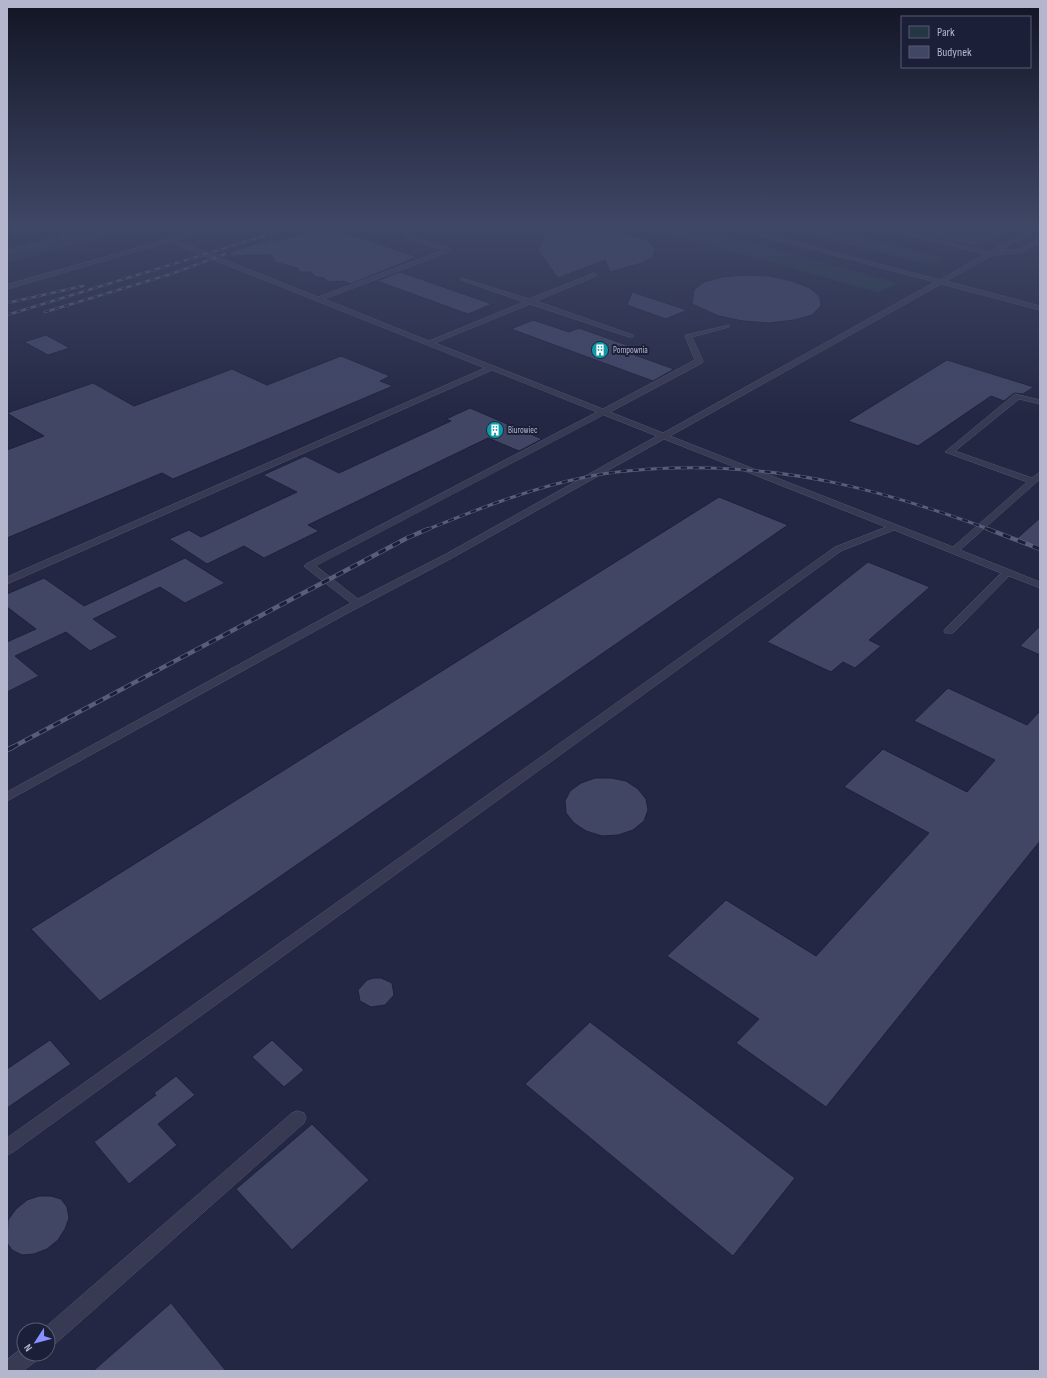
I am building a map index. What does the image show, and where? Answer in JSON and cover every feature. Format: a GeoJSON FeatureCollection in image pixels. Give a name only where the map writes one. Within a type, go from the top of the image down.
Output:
{"type":"FeatureCollection","features":[{"type":"Feature","properties":{"kind":"lane"},"geometry":{"type":"LineString","coordinates":[[294,289],[1040,585]]}},
{"type":"Feature","properties":{"kind":"lane"},"geometry":{"type":"LineString","coordinates":[[318,299],[344,289]]}},
{"type":"Feature","properties":{"kind":"lane"},"geometry":{"type":"LineString","coordinates":[[493,289],[631,336]]}},
{"type":"Feature","properties":{"kind":"lane"},"geometry":{"type":"LineString","coordinates":[[429,343],[560,289]]}},
{"type":"Feature","properties":{"kind":"lane"},"geometry":{"type":"LineString","coordinates":[[7,797],[358,604],[450,556],[928,289]]}},
{"type":"Feature","properties":{"kind":"lane"},"geometry":{"type":"LineString","coordinates":[[969,289],[1040,308]]}},
{"type":"Feature","properties":{"kind":"lane"},"geometry":{"type":"LineString","coordinates":[[996,289],[1040,301]]}},
{"type":"Feature","properties":{"kind":"lane"},"geometry":{"type":"LineString","coordinates":[[358,604],[309,566],[699,361],[688,336],[728,326]]}},
{"type":"Feature","properties":{"kind":"lane"},"geometry":{"type":"LineString","coordinates":[[7,581],[492,368]]}},
{"type":"Feature","properties":{"kind":"lane"},"geometry":{"type":"LineString","coordinates":[[1032,481],[949,452],[1018,396],[1040,402]]}},
{"type":"Feature","properties":{"kind":"lane"},"geometry":{"type":"LineString","coordinates":[[954,551],[1040,475]]}},
{"type":"Feature","properties":{"kind":"lane"},"geometry":{"type":"LineString","coordinates":[[7,1147],[838,549],[894,527]]}},
{"type":"Feature","properties":{"kind":"lane"},"geometry":{"type":"LineString","coordinates":[[949,631],[1008,572]]}},
{"type":"Feature","properties":{"kind":"lane"},"geometry":{"type":"LineString","coordinates":[[56,1330],[298,1118]]}},
{"type":"Feature","properties":{"kind":"lane"},"geometry":{"type":"LineString","coordinates":[[9,1371],[20,1362]]}},
{"type":"Feature","properties":{"kind":"green space"},"geometry":{"type":"Polygon","coordinates":[[[866,289],[886,289],[879,293],[866,289]]]}},
{"type":"Feature","properties":{"kind":"building"},"geometry":{"type":"Polygon","coordinates":[[[400,289],[450,289],[492,304],[468,314],[400,289]]]}},
{"type":"Feature","properties":{"kind":"building"},"geometry":{"type":"Polygon","coordinates":[[[811,289],[820,297],[821,306],[812,315],[794,320],[769,323],[743,321],[719,316],[692,304],[694,290],[811,289]]]}},
{"type":"Feature","properties":{"kind":"building"},"geometry":{"type":"Polygon","coordinates":[[[632,292],[687,310],[666,319],[627,305],[632,292]]]}},
{"type":"Feature","properties":{"kind":"building","name":"Pompownia"},"geometry":{"type":"Polygon","coordinates":[[[533,320],[569,332],[579,328],[635,348],[626,352],[674,369],[653,381],[511,329],[533,320]]]}},
{"type":"Feature","properties":{"kind":"building"},"geometry":{"type":"Polygon","coordinates":[[[46,335],[70,348],[48,355],[24,342],[46,335]]]}},
{"type":"Feature","properties":{"kind":"building"},"geometry":{"type":"Polygon","coordinates":[[[341,356],[390,376],[380,381],[393,386],[173,479],[162,473],[7,538],[7,450],[44,436],[7,413],[93,383],[134,406],[232,369],[267,385],[341,356]]]}},
{"type":"Feature","properties":{"kind":"building"},"geometry":{"type":"Polygon","coordinates":[[[947,360],[1034,387],[1023,394],[1014,393],[1004,401],[991,396],[918,446],[848,421],[947,360]]]}},
{"type":"Feature","properties":{"kind":"building"},"geometry":{"type":"Polygon","coordinates":[[[470,408],[542,439],[519,451],[488,438],[308,525],[319,531],[264,558],[244,546],[207,564],[169,539],[189,530],[201,537],[297,492],[263,475],[305,456],[339,473],[451,421],[446,419],[470,408]]]}},
{"type":"Feature","properties":{"kind":"building"},"geometry":{"type":"Polygon","coordinates":[[[719,497],[788,525],[100,1001],[31,929],[719,497]]]}},
{"type":"Feature","properties":{"kind":"building"},"geometry":{"type":"Polygon","coordinates":[[[1040,518],[1040,551],[1014,541],[1040,518]]]}},
{"type":"Feature","properties":{"kind":"building"},"geometry":{"type":"Polygon","coordinates":[[[185,558],[225,583],[185,603],[160,587],[93,619],[118,637],[90,651],[66,632],[15,656],[39,676],[7,692],[7,642],[36,629],[7,607],[7,594],[44,578],[84,606],[185,558]]]}},
{"type":"Feature","properties":{"kind":"building"},"geometry":{"type":"Polygon","coordinates":[[[868,562],[930,587],[869,640],[881,646],[855,668],[843,662],[831,672],[767,642],[868,562]]]}},
{"type":"Feature","properties":{"kind":"building"},"geometry":{"type":"Polygon","coordinates":[[[1040,626],[1040,655],[1020,646],[1040,626]]]}},
{"type":"Feature","properties":{"kind":"building"},"geometry":{"type":"Polygon","coordinates":[[[948,688],[1027,725],[1040,711],[1040,841],[826,1107],[736,1043],[759,1019],[667,956],[726,900],[816,956],[929,833],[844,787],[883,749],[967,792],[995,760],[914,721],[948,688]]]}},
{"type":"Feature","properties":{"kind":"building"},"geometry":{"type":"Polygon","coordinates":[[[595,778],[611,778],[626,781],[638,789],[646,799],[648,810],[644,821],[633,830],[618,835],[602,836],[586,831],[574,823],[566,813],[565,801],[570,791],[581,783],[595,778]]]}},
{"type":"Feature","properties":{"kind":"building"},"geometry":{"type":"Polygon","coordinates":[[[381,978],[392,983],[394,995],[385,1005],[371,1007],[360,1001],[358,990],[367,980],[381,978]]]}},
{"type":"Feature","properties":{"kind":"building"},"geometry":{"type":"Polygon","coordinates":[[[590,1022],[795,1178],[733,1256],[525,1084],[590,1022]]]}},
{"type":"Feature","properties":{"kind":"building"},"geometry":{"type":"Polygon","coordinates":[[[50,1040],[71,1064],[7,1108],[7,1069],[50,1040]]]}},
{"type":"Feature","properties":{"kind":"building"},"geometry":{"type":"Polygon","coordinates":[[[272,1040],[304,1070],[284,1087],[252,1057],[272,1040]]]}},
{"type":"Feature","properties":{"kind":"building"},"geometry":{"type":"Polygon","coordinates":[[[176,1076],[195,1095],[158,1124],[177,1145],[129,1184],[94,1142],[156,1095],[154,1093],[176,1076]]]}},
{"type":"Feature","properties":{"kind":"building"},"geometry":{"type":"Polygon","coordinates":[[[312,1124],[369,1180],[292,1250],[236,1189],[312,1124]]]}},
{"type":"Feature","properties":{"kind":"building"},"geometry":{"type":"Polygon","coordinates":[[[39,1196],[51,1196],[61,1199],[67,1207],[69,1218],[65,1229],[58,1240],[47,1249],[34,1254],[22,1255],[12,1250],[7,1243],[8,1220],[16,1209],[27,1200],[39,1196]]]}},
{"type":"Feature","properties":{"kind":"building"},"geometry":{"type":"Polygon","coordinates":[[[171,1303],[226,1371],[93,1371],[171,1303]]]}},
{"type":"Feature","properties":{"kind":"railway"},"geometry":{"type":"LineString","coordinates":[[7,303],[68,289]]}},
{"type":"Feature","properties":{"kind":"railway"},"geometry":{"type":"LineString","coordinates":[[7,315],[91,289]]}},
{"type":"Feature","properties":{"kind":"railway"},"geometry":{"type":"LineString","coordinates":[[45,312],[120,289]]}},
{"type":"Feature","properties":{"kind":"railway"},"geometry":{"type":"LineString","coordinates":[[426,530],[465,514],[545,487],[597,475],[673,468],[716,468],[757,471],[835,483],[912,503],[991,530]]}},
{"type":"Feature","properties":{"kind":"railway"},"geometry":{"type":"LineString","coordinates":[[11,748],[407,538],[428,529]]}},
{"type":"Feature","properties":{"kind":"railway"},"geometry":{"type":"LineString","coordinates":[[988,529],[1040,549]]}},
{"type":"Feature","properties":{"kind":"railway"},"geometry":{"type":"LineString","coordinates":[[7,750],[11,748]]}},
{"type":"Feature","properties":{"kind":"place","name":"Pompownia"},"geometry":{"type":"Point","coordinates":[600,350]}},
{"type":"Feature","properties":{"kind":"place","name":"Biurowiec"},"geometry":{"type":"Point","coordinates":[495,430]}}]}
